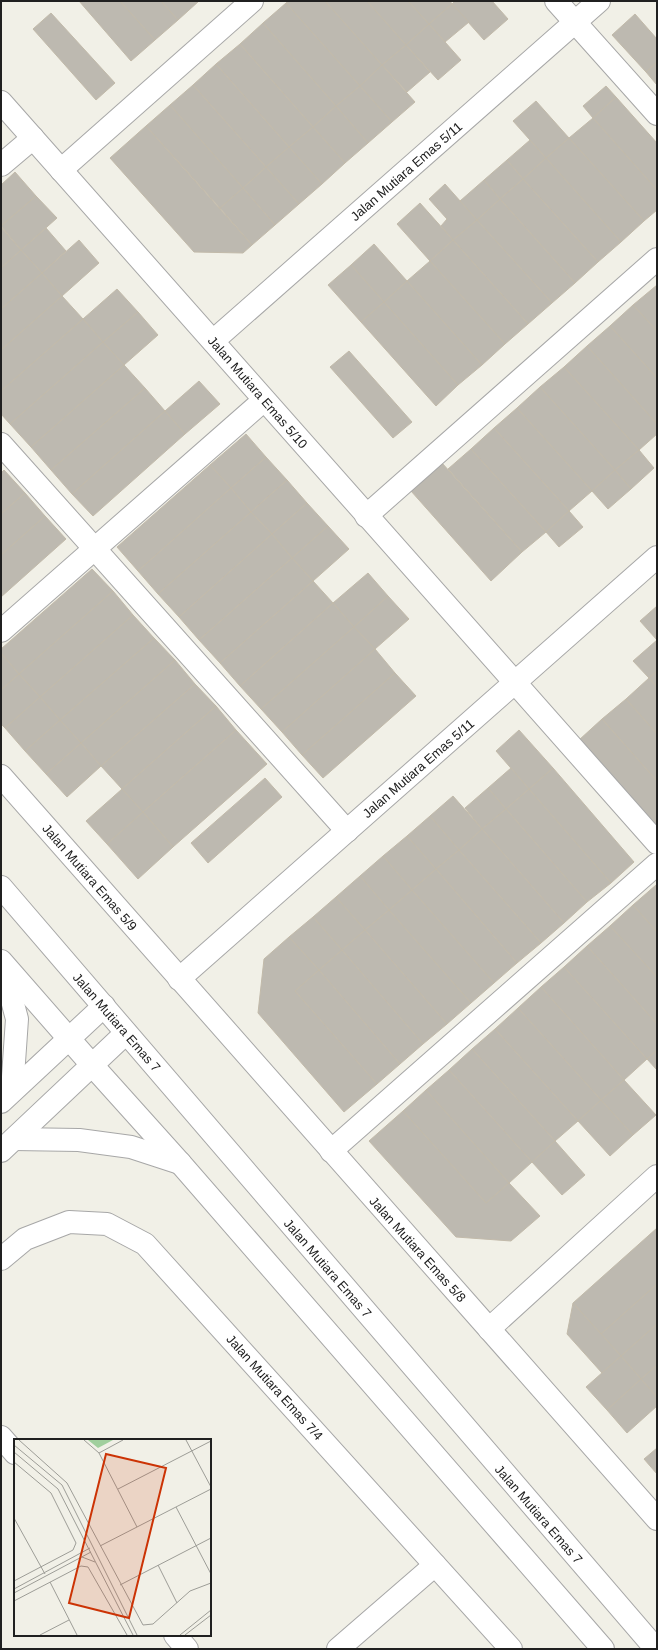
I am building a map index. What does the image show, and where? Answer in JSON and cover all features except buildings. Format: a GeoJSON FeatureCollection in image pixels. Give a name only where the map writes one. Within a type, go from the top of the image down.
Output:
{"type":"FeatureCollection","features":[{"type":"Feature","properties":{"kind":"street"},"geometry":{"type":"LineString","coordinates":[[61,170],[252,1]]}},
{"type":"Feature","properties":{"kind":"street"},"geometry":{"type":"LineString","coordinates":[[556,1],[657,114]]}},
{"type":"Feature","properties":{"kind":"street","name":"Jalan Mutiara Emas 5/11"},"geometry":{"type":"LineString","coordinates":[[213,341],[599,1]]}},
{"type":"Feature","properties":{"kind":"street","name":"Jalan Mutiara Emas 5/10"},"geometry":{"type":"LineString","coordinates":[[1,102],[657,843]]}},
{"type":"Feature","properties":{"kind":"street"},"geometry":{"type":"LineString","coordinates":[[1,165],[33,138]]}},
{"type":"Feature","properties":{"kind":"street"},"geometry":{"type":"LineString","coordinates":[[366,516],[657,259]]}},
{"type":"Feature","properties":{"kind":"street"},"geometry":{"type":"LineString","coordinates":[[1,632],[264,400]]}},
{"type":"Feature","properties":{"kind":"street"},"geometry":{"type":"LineString","coordinates":[[1,444],[346,831]]}},
{"type":"Feature","properties":{"kind":"street","name":"Jalan Mutiara Emas 5/11"},"geometry":{"type":"LineString","coordinates":[[179,979],[657,557]]}},
{"type":"Feature","properties":{"kind":"street","name":"Jalan Mutiara Emas 5/9"},"geometry":{"type":"LineString","coordinates":[[1,776],[179,979]]}},
{"type":"Feature","properties":{"kind":"street"},"geometry":{"type":"LineString","coordinates":[[331,1151],[657,864]]}},
{"type":"Feature","properties":{"kind":"street","name":"Jalan Mutiara Emas 7"},"geometry":{"type":"LineString","coordinates":[[1,887],[656,1649]]}},
{"type":"Feature","properties":{"kind":"street"},"geometry":{"type":"LineString","coordinates":[[1,962],[181,1164],[603,1649]]}},
{"type":"Feature","properties":{"kind":"street"},"geometry":{"type":"LineString","coordinates":[[1,962],[17,1019],[7,1096]]}},
{"type":"Feature","properties":{"kind":"street","name":"Jalan Mutiara Emas 5/8"},"geometry":{"type":"LineString","coordinates":[[179,979],[657,1519]]}},
{"type":"Feature","properties":{"kind":"street"},"geometry":{"type":"LineString","coordinates":[[7,1096],[104,1006]]}},
{"type":"Feature","properties":{"kind":"street"},"geometry":{"type":"LineString","coordinates":[[8,1145],[126,1033]]}},
{"type":"Feature","properties":{"kind":"street"},"geometry":{"type":"LineString","coordinates":[[8,1145],[79,1140],[132,1147],[181,1164]]}},
{"type":"Feature","properties":{"kind":"street"},"geometry":{"type":"LineString","coordinates":[[489,1329],[655,1182]]}},
{"type":"Feature","properties":{"kind":"street","name":"Jalan Mutiara Emas 7/4"},"geometry":{"type":"LineString","coordinates":[[1,1259],[25,1239],[69,1222],[107,1224],[145,1244],[511,1649]]}},
{"type":"Feature","properties":{"kind":"street"},"geometry":{"type":"LineString","coordinates":[[1,1437],[14,1452]]}},
{"type":"Feature","properties":{"kind":"street"},"geometry":{"type":"LineString","coordinates":[[338,1649],[435,1565]]}},
{"type":"Feature","properties":{"kind":"street"},"geometry":{"type":"LineString","coordinates":[[176,1636],[187,1649]]}}]}
